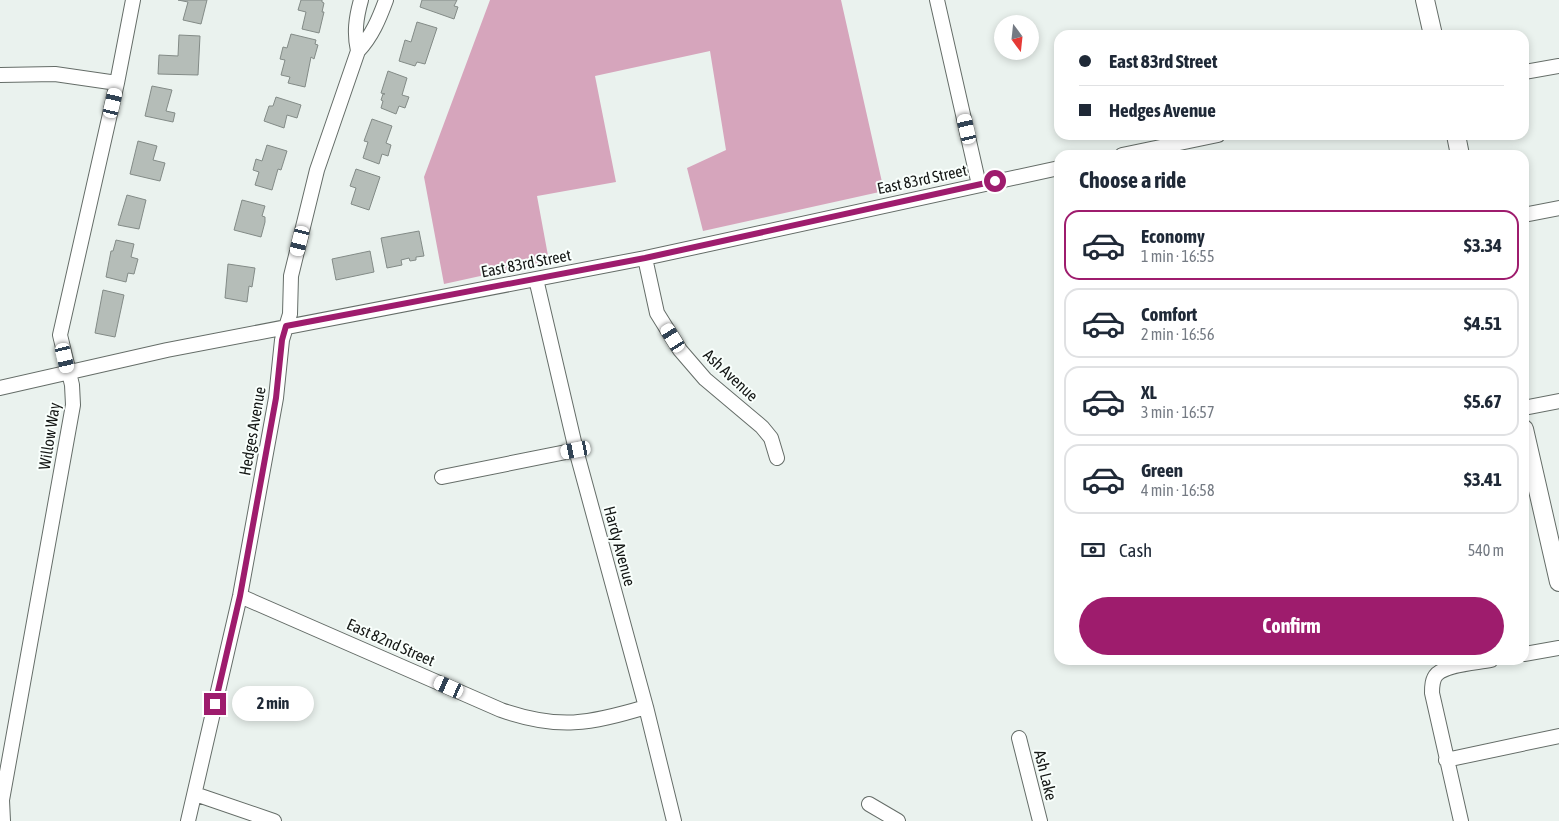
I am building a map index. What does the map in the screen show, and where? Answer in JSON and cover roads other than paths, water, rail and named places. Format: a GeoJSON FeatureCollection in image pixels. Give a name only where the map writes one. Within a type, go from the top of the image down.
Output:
{"type":"FeatureCollection","features":[{"type":"Feature","properties":{"kind":"main road"},"geometry":{"type":"LineString","coordinates":[[1425,0],[1432,30]]}},
{"type":"Feature","properties":{"kind":"main road"},"geometry":{"type":"LineString","coordinates":[[1529,457],[1559,582]]}},
{"type":"Feature","properties":{"kind":"street","name":"Willow Way"},"geometry":{"type":"LineString","coordinates":[[3,821],[2,800],[73,405],[72,385],[60,335],[117,83],[133,0]]}},
{"type":"Feature","properties":{"kind":"street"},"geometry":{"type":"LineString","coordinates":[[358,51],[355,37],[356,18],[361,0]]}},
{"type":"Feature","properties":{"kind":"street"},"geometry":{"type":"LineString","coordinates":[[358,51],[366,42],[377,23],[386,0]]}},
{"type":"Feature","properties":{"kind":"street"},"geometry":{"type":"LineString","coordinates":[[938,0],[979,185]]}},
{"type":"Feature","properties":{"kind":"street","name":"Hedges Avenue"},"geometry":{"type":"LineString","coordinates":[[188,821],[240,596],[276,398],[282,340],[290,314],[291,276],[317,170],[358,51]]}},
{"type":"Feature","properties":{"kind":"street"},"geometry":{"type":"LineString","coordinates":[[1529,71],[1559,66]]}},
{"type":"Feature","properties":{"kind":"street"},"geometry":{"type":"LineString","coordinates":[[0,75],[55,74],[117,83]]}},
{"type":"Feature","properties":{"kind":"street"},"geometry":{"type":"LineString","coordinates":[[1146,150],[1194,140]]}},
{"type":"Feature","properties":{"kind":"street","name":"East 83rd Street"},"geometry":{"type":"LineString","coordinates":[[0,388],[166,350],[645,258],[1054,169]]}},
{"type":"Feature","properties":{"kind":"street"},"geometry":{"type":"LineString","coordinates":[[1529,214],[1559,208]]}},
{"type":"Feature","properties":{"kind":"street","name":"Ash Avenue"},"geometry":{"type":"LineString","coordinates":[[645,258],[657,313],[680,350],[705,379],[762,427],[771,438],[777,458]]}},
{"type":"Feature","properties":{"kind":"street","name":"Hardy Avenue"},"geometry":{"type":"LineString","coordinates":[[536,279],[576,450],[646,707],[674,821]]}},
{"type":"Feature","properties":{"kind":"street"},"geometry":{"type":"LineString","coordinates":[[1529,407],[1559,401]]}},
{"type":"Feature","properties":{"kind":"street"},"geometry":{"type":"LineString","coordinates":[[442,478],[576,450]]}},
{"type":"Feature","properties":{"kind":"street","name":"East 82nd Street"},"geometry":{"type":"LineString","coordinates":[[240,596],[492,706],[524,718],[554,723],[583,722],[607,719],[646,707]]}},
{"type":"Feature","properties":{"kind":"street"},"geometry":{"type":"LineString","coordinates":[[1529,653],[1559,648]]}},
{"type":"Feature","properties":{"kind":"street"},"geometry":{"type":"LineString","coordinates":[[1461,821],[1432,693],[1432,682],[1436,675],[1448,668],[1464,665]]}},
{"type":"Feature","properties":{"kind":"street"},"geometry":{"type":"LineString","coordinates":[[1446,760],[1559,736]]}},
{"type":"Feature","properties":{"kind":"street","name":"Ash Lake"},"geometry":{"type":"LineString","coordinates":[[1019,738],[1040,821]]}},
{"type":"Feature","properties":{"kind":"street"},"geometry":{"type":"LineString","coordinates":[[195,794],[274,821]]}},
{"type":"Feature","properties":{"kind":"street"},"geometry":{"type":"LineString","coordinates":[[869,804],[898,821]]}}]}
